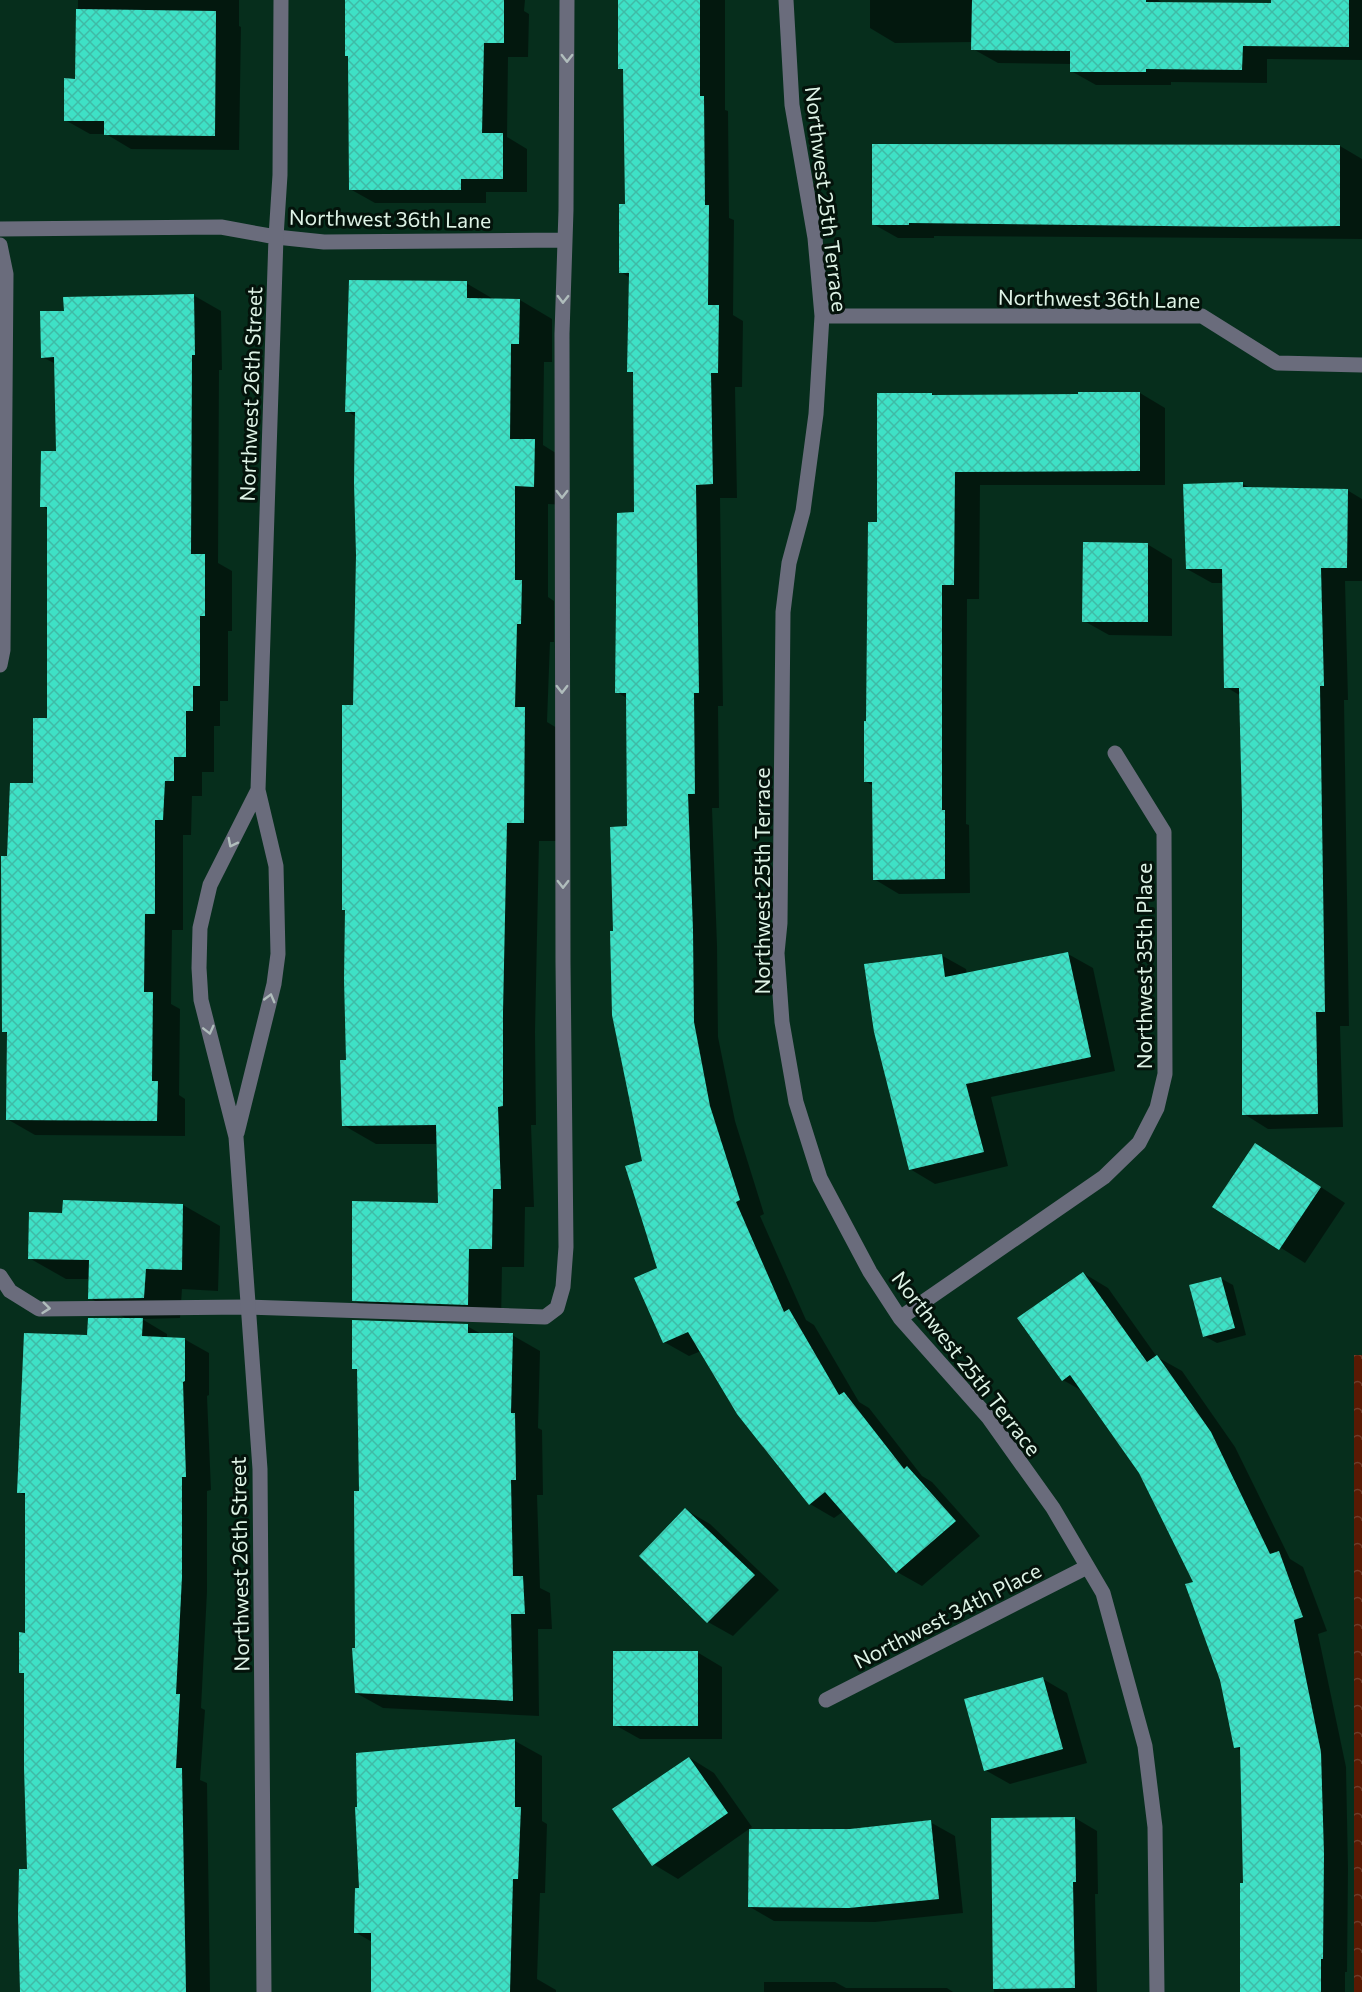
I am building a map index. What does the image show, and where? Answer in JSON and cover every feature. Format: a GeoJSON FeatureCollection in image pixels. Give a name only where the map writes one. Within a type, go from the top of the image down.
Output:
{"type":"FeatureCollection","features":[{"type":"Feature","properties":{"kind":"street","name":"Northwest 26th Street"},"geometry":{"type":"LineString","coordinates":[[236,1137],[274,984],[278,954],[276,866],[258,790],[280,175],[281,0]]}},
{"type":"Feature","properties":{"kind":"street"},"geometry":{"type":"LineString","coordinates":[[0,1276],[10,1291],[39,1309],[248,1307],[544,1317],[557,1308],[563,1287],[566,1247],[562,764],[562,334],[566,210],[567,0]]}},
{"type":"Feature","properties":{"kind":"street","name":"Northwest 25th Terrace"},"geometry":{"type":"LineString","coordinates":[[786,0],[792,105],[815,238],[822,316],[816,414],[803,511],[789,563],[783,612],[780,923],[777,953],[782,1022],[796,1102],[820,1178],[870,1272],[900,1318],[988,1417],[1053,1508],[1103,1593],[1145,1746],[1155,1827],[1157,1992]]}},
{"type":"Feature","properties":{"kind":"street","name":"Northwest 36th Lane"},"geometry":{"type":"LineString","coordinates":[[0,229],[221,227],[276,237],[324,242],[564,240]]}},
{"type":"Feature","properties":{"kind":"street"},"geometry":{"type":"LineString","coordinates":[[0,245],[6,274],[3,650],[0,665]]}},
{"type":"Feature","properties":{"kind":"street","name":"Northwest 36th Lane"},"geometry":{"type":"LineString","coordinates":[[822,316],[1202,316],[1277,363],[1362,365]]}},
{"type":"Feature","properties":{"kind":"street","name":"Northwest 35th Place"},"geometry":{"type":"LineString","coordinates":[[900,1318],[1104,1177],[1139,1143],[1157,1108],[1165,1074],[1164,832],[1115,753]]}},
{"type":"Feature","properties":{"kind":"street","name":"Northwest 26th Street"},"geometry":{"type":"LineString","coordinates":[[258,790],[210,885],[200,928],[199,968],[201,1000],[236,1137],[260,1469],[264,1992]]}},
{"type":"Feature","properties":{"kind":"street","name":"Northwest 34th Place"},"geometry":{"type":"LineString","coordinates":[[826,1700],[1087,1567]]}},
{"type":"Feature","properties":{"kind":"green space"},"geometry":{"type":"Polygon","coordinates":[[[1354,1355],[1362,1355],[1362,1992],[1354,1992],[1354,1355]]]}},
{"type":"Feature","properties":{"kind":"building"},"geometry":{"type":"Polygon","coordinates":[[[345,0],[504,0],[504,43],[484,43],[482,133],[503,133],[503,179],[461,179],[461,190],[349,190],[348,56],[345,56],[345,0]]]}},
{"type":"Feature","properties":{"kind":"building"},"geometry":{"type":"Polygon","coordinates":[[[618,0],[700,0],[700,96],[704,96],[705,205],[709,205],[708,305],[719,305],[718,373],[711,373],[713,484],[696,485],[699,693],[694,693],[695,794],[688,794],[694,1022],[710,1106],[740,1200],[736,1202],[784,1312],[789,1309],[839,1395],[844,1392],[904,1469],[907,1466],[956,1521],[896,1573],[825,1492],[809,1505],[737,1414],[688,1332],[663,1343],[634,1278],[657,1268],[625,1166],[642,1161],[612,1015],[610,931],[613,931],[610,827],[627,826],[626,693],[615,693],[617,513],[634,512],[633,372],[627,372],[629,273],[619,273],[619,204],[625,204],[623,69],[618,69],[618,0]]]}},
{"type":"Feature","properties":{"kind":"building"},"geometry":{"type":"Polygon","coordinates":[[[972,0],[1271,3],[1271,0],[1349,0],[1349,47],[1243,46],[1242,70],[1146,69],[1146,72],[1070,72],[1070,51],[971,50],[972,0]]]}},
{"type":"Feature","properties":{"kind":"building"},"geometry":{"type":"Polygon","coordinates":[[[76,9],[216,11],[215,136],[104,135],[104,121],[64,121],[64,78],[75,79],[76,9]]]}},
{"type":"Feature","properties":{"kind":"building"},"geometry":{"type":"Polygon","coordinates":[[[872,144],[1340,145],[1340,226],[909,223],[909,225],[872,225],[872,144]]]}},
{"type":"Feature","properties":{"kind":"building"},"geometry":{"type":"Polygon","coordinates":[[[349,280],[467,281],[467,298],[520,299],[519,344],[511,344],[510,439],[535,439],[534,487],[515,486],[515,580],[522,580],[521,624],[517,624],[515,707],[525,707],[524,823],[507,823],[503,1106],[498,1107],[501,1189],[493,1189],[492,1249],[469,1249],[468,1305],[352,1301],[352,1201],[438,1203],[436,1125],[342,1126],[340,1060],[346,1060],[345,910],[342,910],[342,705],[353,705],[356,555],[355,412],[345,412],[349,280]]]}},
{"type":"Feature","properties":{"kind":"building"},"geometry":{"type":"Polygon","coordinates":[[[194,294],[191,554],[205,554],[205,616],[200,616],[200,686],[193,686],[193,711],[186,711],[186,757],[174,757],[174,781],[165,781],[163,820],[155,820],[155,914],[145,914],[144,992],[153,992],[152,1081],[158,1081],[157,1121],[6,1120],[7,1032],[2,1032],[1,856],[7,856],[10,783],[33,783],[33,718],[47,718],[47,507],[40,507],[41,451],[56,451],[54,357],[41,358],[40,311],[64,311],[63,297],[194,294]]]}},
{"type":"Feature","properties":{"kind":"building"},"geometry":{"type":"Polygon","coordinates":[[[1078,392],[1140,392],[1140,471],[955,472],[954,585],[942,585],[942,810],[945,810],[945,879],[873,880],[872,782],[864,782],[864,721],[866,721],[868,522],[877,522],[877,393],[932,393],[932,395],[1078,394],[1078,392]]]}},
{"type":"Feature","properties":{"kind":"building"},"geometry":{"type":"Polygon","coordinates":[[[1243,482],[1243,487],[1348,489],[1347,568],[1321,568],[1324,686],[1320,686],[1325,1012],[1316,1012],[1318,1114],[1242,1115],[1242,810],[1239,688],[1224,688],[1222,569],[1186,569],[1183,484],[1243,482]]]}},
{"type":"Feature","properties":{"kind":"building"},"geometry":{"type":"Polygon","coordinates":[[[1083,542],[1148,543],[1148,622],[1082,622],[1083,542]]]}},
{"type":"Feature","properties":{"kind":"building"},"geometry":{"type":"Polygon","coordinates":[[[1068,952],[1091,1057],[966,1084],[984,1152],[909,1170],[874,1032],[864,964],[942,954],[945,977],[1068,952]]]}},
{"type":"Feature","properties":{"kind":"building"},"geometry":{"type":"Polygon","coordinates":[[[1255,1143],[1321,1187],[1279,1250],[1212,1207],[1255,1143]]]}},
{"type":"Feature","properties":{"kind":"building"},"geometry":{"type":"Polygon","coordinates":[[[63,1200],[183,1204],[182,1270],[146,1269],[144,1298],[88,1299],[89,1260],[28,1259],[29,1212],[62,1213],[63,1200]]]}},
{"type":"Feature","properties":{"kind":"building"},"geometry":{"type":"Polygon","coordinates":[[[1083,1272],[1147,1362],[1157,1355],[1211,1432],[1270,1554],[1279,1551],[1303,1617],[1294,1620],[1321,1752],[1324,1854],[1321,1992],[1240,1992],[1240,1883],[1243,1883],[1240,1747],[1234,1748],[1220,1680],[1185,1584],[1193,1582],[1139,1473],[1070,1375],[1062,1381],[1017,1318],[1083,1272]]]}},
{"type":"Feature","properties":{"kind":"building"},"geometry":{"type":"Polygon","coordinates":[[[1221,1277],[1235,1328],[1203,1337],[1189,1285],[1221,1277]]]}},
{"type":"Feature","properties":{"kind":"building"},"geometry":{"type":"Polygon","coordinates":[[[88,1318],[143,1318],[142,1336],[185,1338],[185,1381],[183,1382],[186,1477],[182,1477],[182,1577],[176,1694],[180,1694],[176,1768],[182,1768],[186,1992],[20,1992],[19,1869],[27,1869],[24,1673],[19,1673],[19,1632],[25,1633],[25,1493],[17,1493],[24,1333],[87,1335],[88,1318]]]}},
{"type":"Feature","properties":{"kind":"building"},"geometry":{"type":"Polygon","coordinates":[[[352,1320],[468,1324],[468,1333],[513,1333],[511,1413],[515,1413],[516,1480],[511,1480],[513,1576],[523,1576],[525,1614],[511,1614],[513,1701],[355,1693],[352,1648],[355,1648],[354,1491],[359,1491],[357,1369],[352,1369],[352,1320]]]}},
{"type":"Feature","properties":{"kind":"building"},"geometry":{"type":"Polygon","coordinates":[[[685,1508],[755,1575],[707,1623],[639,1556],[685,1508]]]}},
{"type":"Feature","properties":{"kind":"building"},"geometry":{"type":"Polygon","coordinates":[[[613,1651],[698,1651],[698,1726],[613,1726],[613,1651]]]}},
{"type":"Feature","properties":{"kind":"building"},"geometry":{"type":"Polygon","coordinates":[[[1043,1677],[1063,1749],[984,1771],[964,1699],[1043,1677]]]}},
{"type":"Feature","properties":{"kind":"building"},"geometry":{"type":"Polygon","coordinates":[[[515,1739],[515,1807],[521,1807],[518,1879],[513,1879],[510,1992],[371,1992],[371,1933],[354,1933],[355,1888],[359,1888],[355,1807],[357,1807],[356,1753],[515,1739]]]}},
{"type":"Feature","properties":{"kind":"building"},"geometry":{"type":"Polygon","coordinates":[[[689,1757],[728,1813],[652,1866],[612,1809],[689,1757]]]}},
{"type":"Feature","properties":{"kind":"building"},"geometry":{"type":"Polygon","coordinates":[[[1075,1817],[1076,1882],[1073,1882],[1075,1988],[993,1989],[991,1818],[1075,1817]]]}},
{"type":"Feature","properties":{"kind":"building"},"geometry":{"type":"Polygon","coordinates":[[[931,1820],[939,1899],[849,1908],[748,1907],[749,1829],[850,1829],[931,1820]]]}}]}
